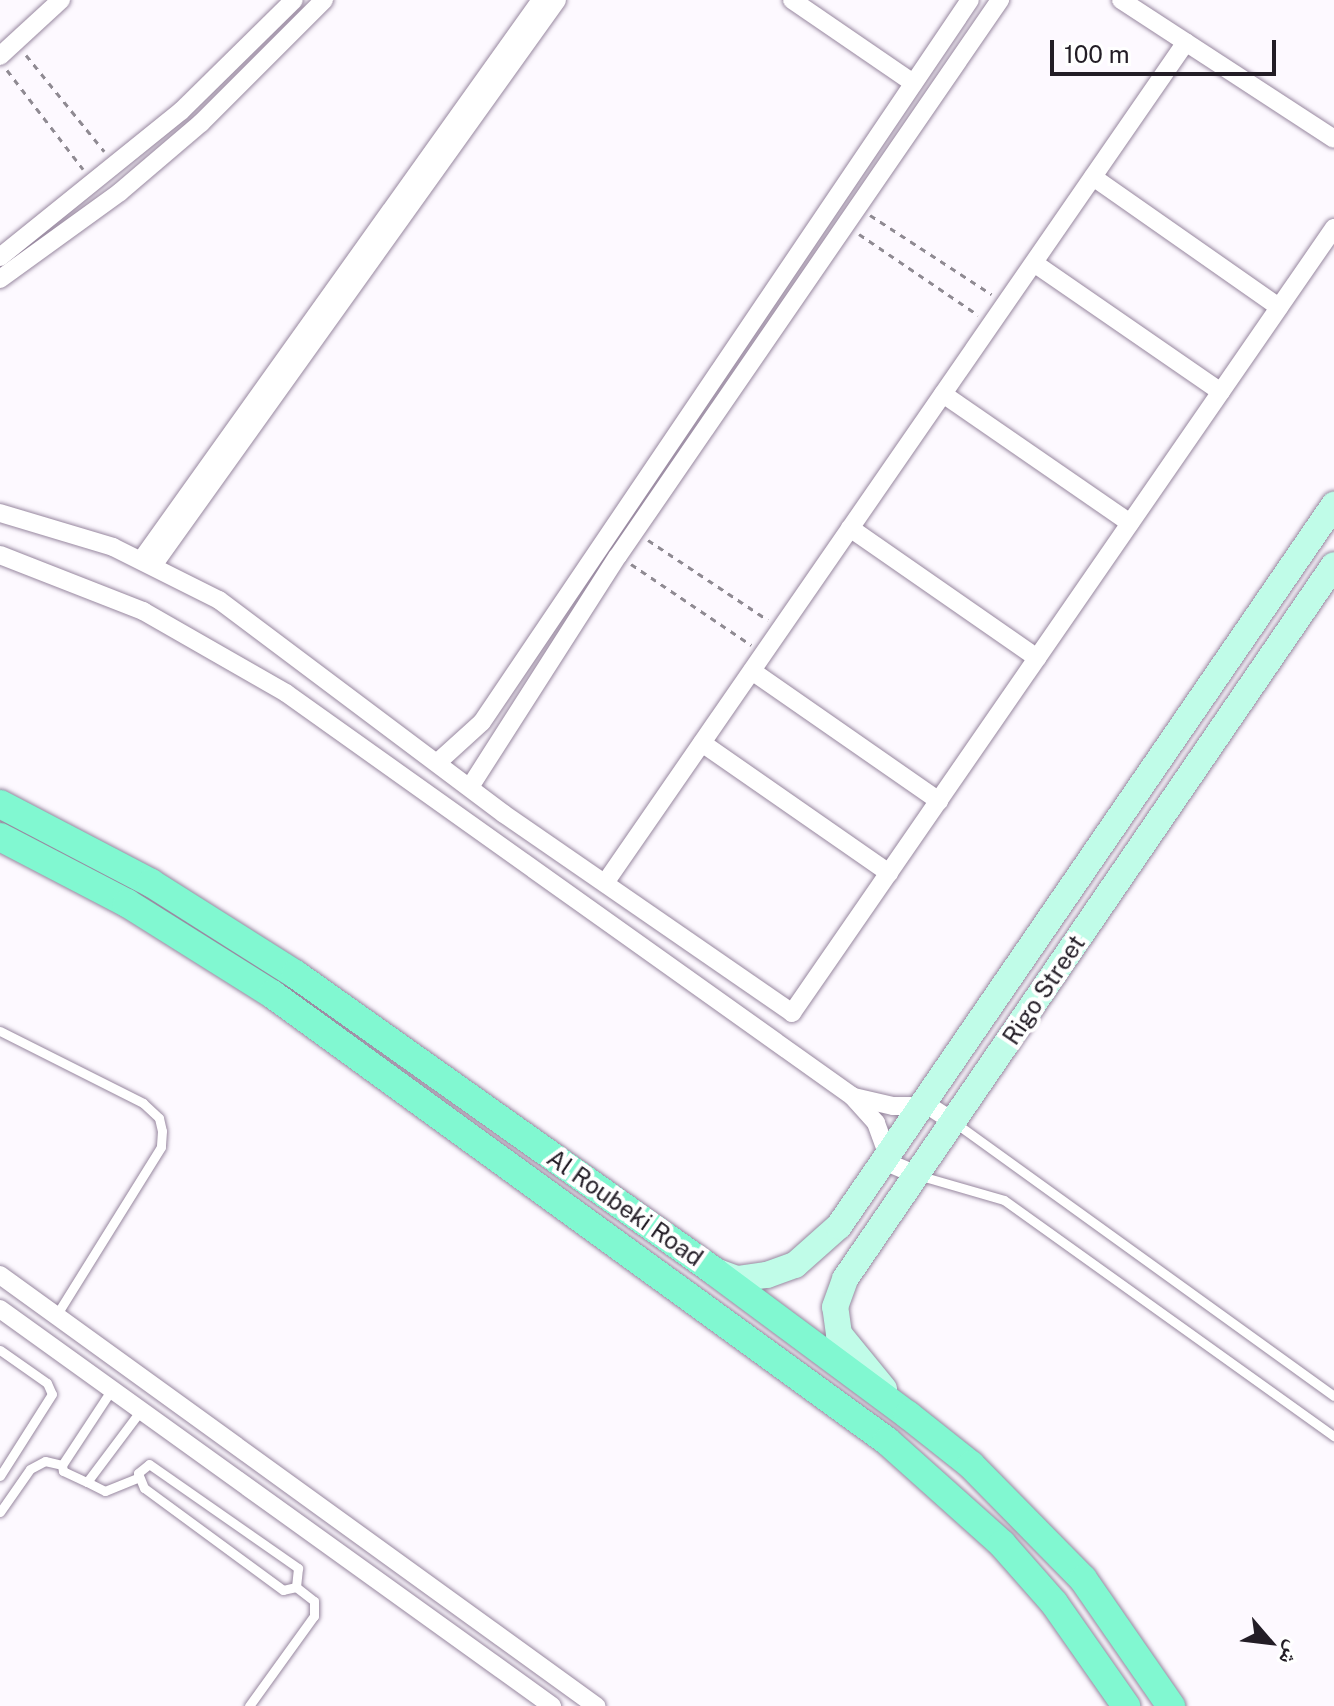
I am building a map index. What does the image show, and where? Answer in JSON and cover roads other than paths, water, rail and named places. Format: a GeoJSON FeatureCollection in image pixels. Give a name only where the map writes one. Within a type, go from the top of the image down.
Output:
{"type":"FeatureCollection","features":[{"type":"Feature","properties":{"kind":"main road","name":"Rigo Street"},"geometry":{"type":"LineString","coordinates":[[714,1271],[737,1279],[795,1265],[839,1226],[1334,505]]}},
{"type":"Feature","properties":{"kind":"main road","name":"Rigo Street"},"geometry":{"type":"LineString","coordinates":[[908,1415],[847,1346],[835,1307],[845,1279],[1334,565]]}},
{"type":"Feature","properties":{"kind":"main road","name":"Al Roubeki Road"},"geometry":{"type":"LineString","coordinates":[[0,804],[151,883],[295,974],[714,1271],[908,1415],[1029,1520],[1091,1590],[1171,1706]]}},
{"type":"Feature","properties":{"kind":"main road","name":"Al Roubeki Road"},"geometry":{"type":"LineString","coordinates":[[0,837],[127,903],[272,994],[887,1441],[1002,1544],[1054,1603],[1126,1706]]}},
{"type":"Feature","properties":{"kind":"street"},"geometry":{"type":"LineString","coordinates":[[0,58],[61,0]]}},
{"type":"Feature","properties":{"kind":"street"},"geometry":{"type":"LineString","coordinates":[[0,257],[117,167],[294,0]]}},
{"type":"Feature","properties":{"kind":"street"},"geometry":{"type":"LineString","coordinates":[[0,279],[120,192],[201,123],[324,0]]}},
{"type":"Feature","properties":{"kind":"street"},"geometry":{"type":"LineString","coordinates":[[295,356],[541,0]]}},
{"type":"Feature","properties":{"kind":"street"},"geometry":{"type":"LineString","coordinates":[[148,561],[557,0]]}},
{"type":"Feature","properties":{"kind":"street"},"geometry":{"type":"LineString","coordinates":[[792,0],[913,83]]}},
{"type":"Feature","properties":{"kind":"street"},"geometry":{"type":"LineString","coordinates":[[438,762],[482,722],[970,0]]}},
{"type":"Feature","properties":{"kind":"street"},"geometry":{"type":"LineString","coordinates":[[470,787],[618,556],[1000,0]]}},
{"type":"Feature","properties":{"kind":"street"},"geometry":{"type":"LineString","coordinates":[[1121,0],[1334,139]]}},
{"type":"Feature","properties":{"kind":"street"},"geometry":{"type":"LineString","coordinates":[[605,883],[1186,42]]}},
{"type":"Feature","properties":{"kind":"street"},"geometry":{"type":"LineString","coordinates":[[1093,177],[1279,307]]}},
{"type":"Feature","properties":{"kind":"street"},"geometry":{"type":"LineString","coordinates":[[0,513],[148,561],[242,615],[470,787],[792,1013],[1334,228]]}},
{"type":"Feature","properties":{"kind":"street"},"geometry":{"type":"LineString","coordinates":[[1034,263],[1221,392]]}},
{"type":"Feature","properties":{"kind":"street"},"geometry":{"type":"LineString","coordinates":[[943,394],[1130,523]]}},
{"type":"Feature","properties":{"kind":"street"},"geometry":{"type":"LineString","coordinates":[[675,436],[693,447]]}},
{"type":"Feature","properties":{"kind":"street"},"geometry":{"type":"LineString","coordinates":[[850,528],[1037,658]]}},
{"type":"Feature","properties":{"kind":"street"},"geometry":{"type":"LineString","coordinates":[[0,555],[143,611],[254,673],[852,1096],[876,1123],[886,1158],[896,1168],[917,1175]]}},
{"type":"Feature","properties":{"kind":"street"},"geometry":{"type":"LineString","coordinates":[[752,671],[939,801]]}},
{"type":"Feature","properties":{"kind":"street"},"geometry":{"type":"LineString","coordinates":[[702,743],[889,873]]}},
{"type":"Feature","properties":{"kind":"street"},"geometry":{"type":"LineString","coordinates":[[852,1096],[879,1105],[922,1105],[954,1122]]}},
{"type":"Feature","properties":{"kind":"street"},"geometry":{"type":"LineString","coordinates":[[0,1275],[517,1644],[596,1706]]}},
{"type":"Feature","properties":{"kind":"street"},"geometry":{"type":"LineString","coordinates":[[0,1309],[552,1706]]}},
{"type":"Feature","properties":{"kind":"street"},"geometry":{"type":"LineString","coordinates":[[139,1408],[154,1383]]}},
{"type":"Feature","properties":{"kind":"street"},"geometry":{"type":"LineString","coordinates":[[500,1667],[517,1644]]}},
{"type":"Feature","properties":{"kind":"lane"},"geometry":{"type":"LineString","coordinates":[[0,1031],[143,1103],[159,1118],[162,1131],[161,1147],[57,1314]]}},
{"type":"Feature","properties":{"kind":"lane"},"geometry":{"type":"LineString","coordinates":[[954,1122],[1334,1396]]}},
{"type":"Feature","properties":{"kind":"lane"},"geometry":{"type":"LineString","coordinates":[[917,1175],[1004,1200],[1334,1436]]}},
{"type":"Feature","properties":{"kind":"lane"},"geometry":{"type":"LineString","coordinates":[[0,1350],[47,1383],[52,1394],[0,1476]]}},
{"type":"Feature","properties":{"kind":"lane"},"geometry":{"type":"LineString","coordinates":[[112,1389],[62,1465],[63,1471],[105,1491],[137,1478],[144,1466],[158,1467],[298,1568],[296,1587]]}},
{"type":"Feature","properties":{"kind":"lane"},"geometry":{"type":"LineString","coordinates":[[87,1482],[139,1408]]}},
{"type":"Feature","properties":{"kind":"lane"},"geometry":{"type":"LineString","coordinates":[[0,1512],[30,1469],[45,1461],[62,1465]]}},
{"type":"Feature","properties":{"kind":"lane"},"geometry":{"type":"LineString","coordinates":[[137,1478],[283,1590],[296,1587]]}},
{"type":"Feature","properties":{"kind":"lane"},"geometry":{"type":"LineString","coordinates":[[249,1706],[314,1616],[314,1601],[296,1587]]}}]}
